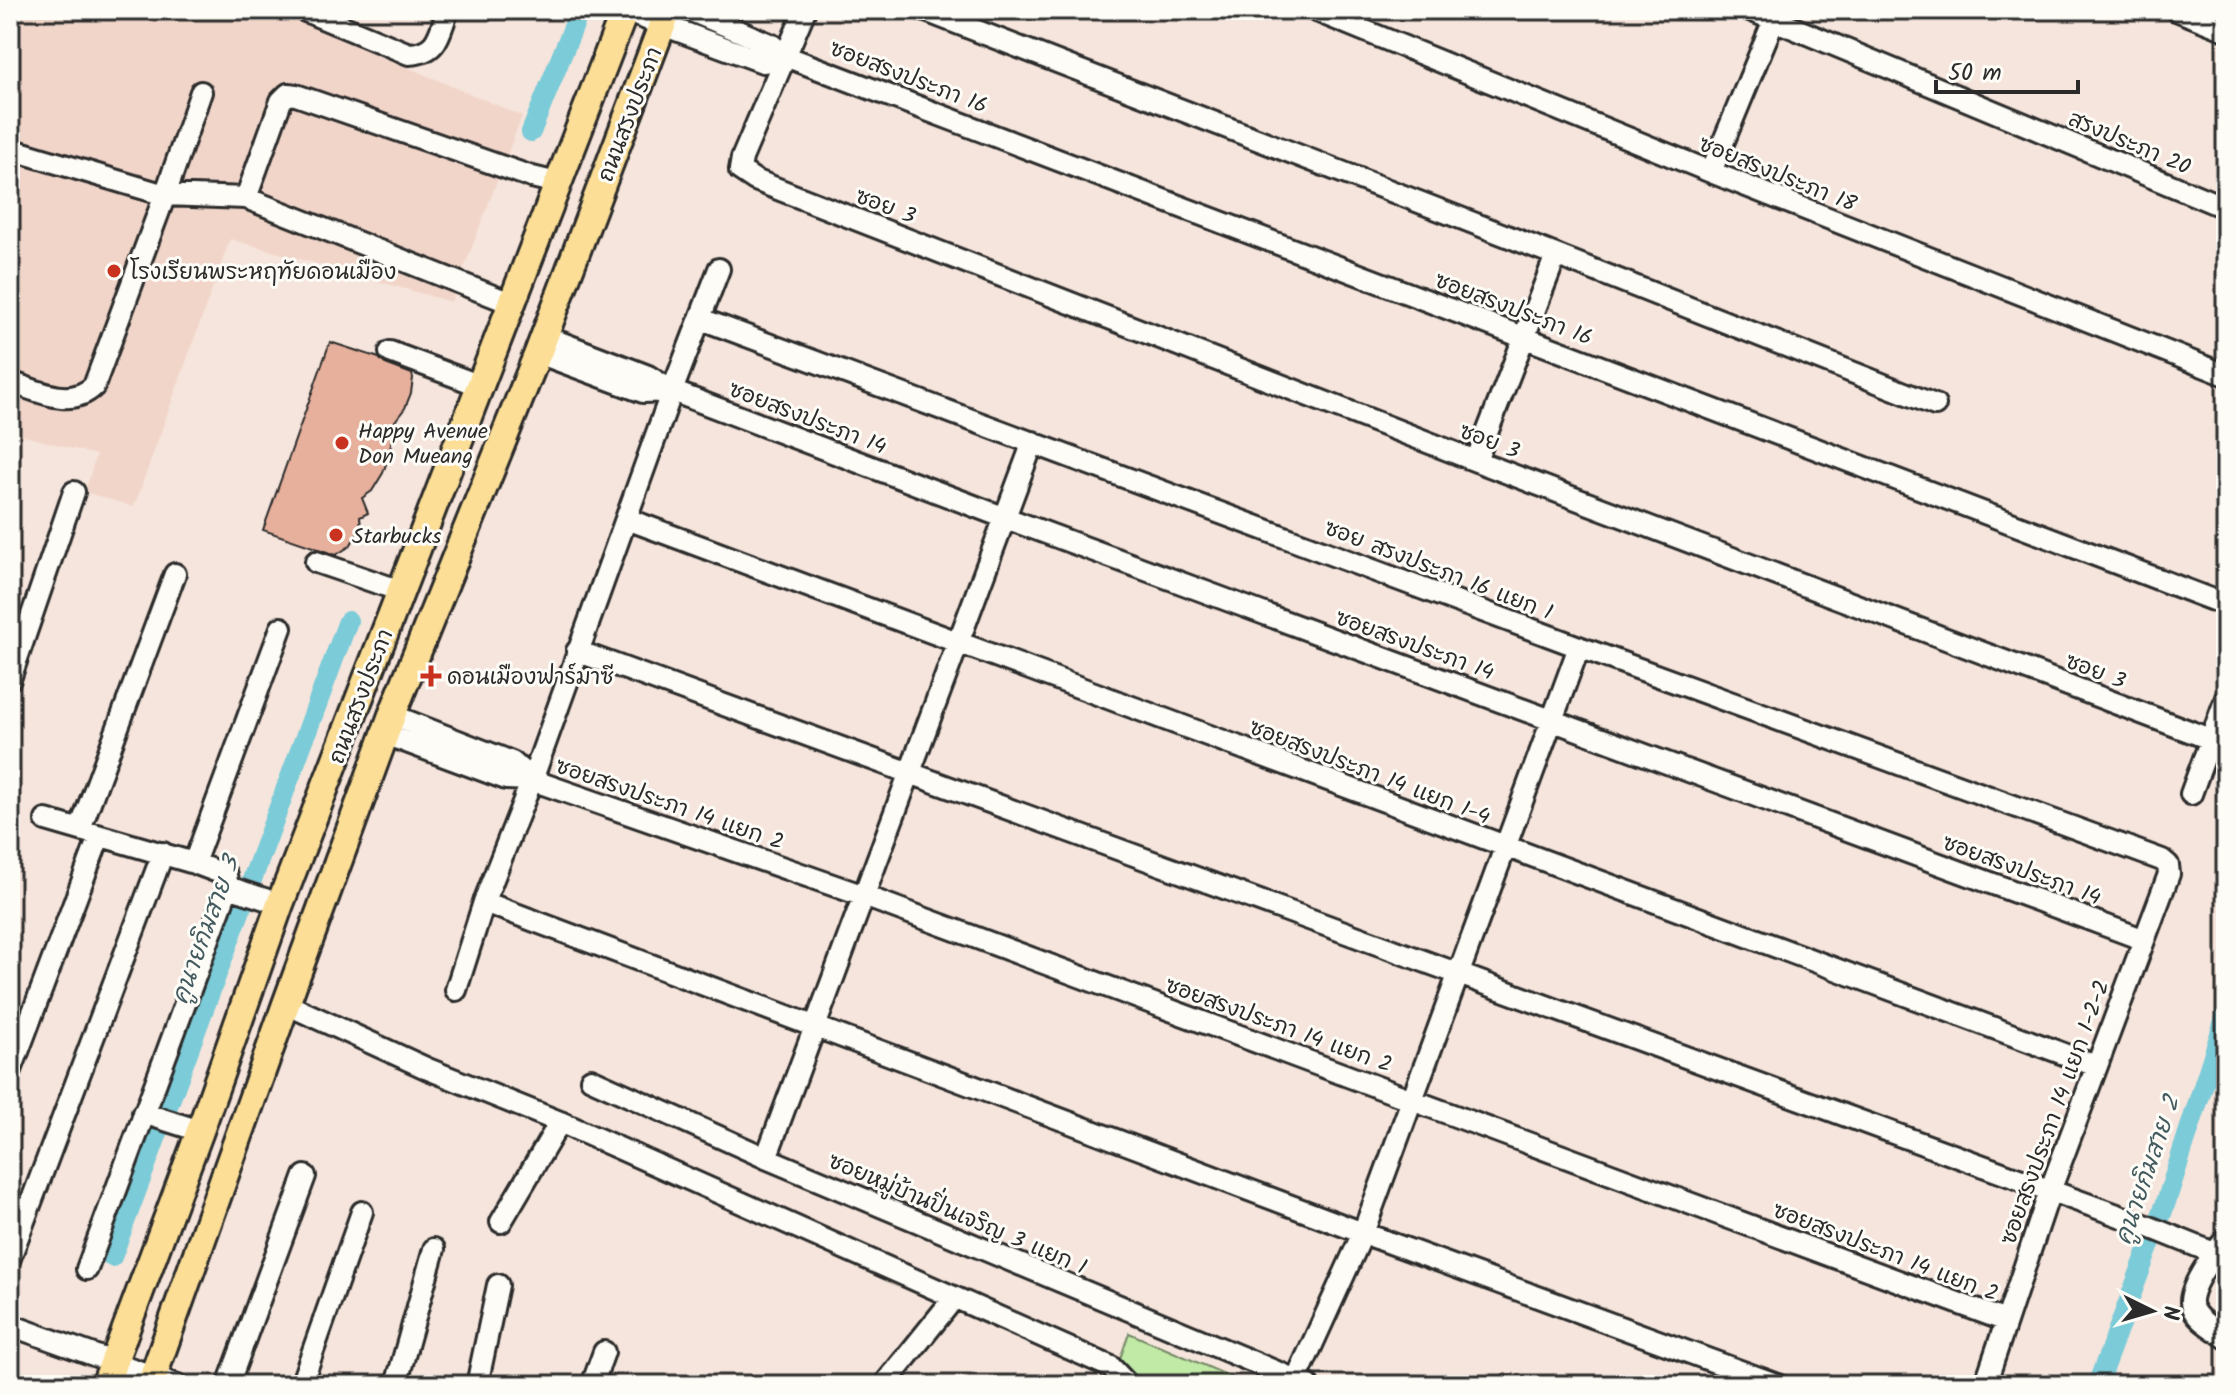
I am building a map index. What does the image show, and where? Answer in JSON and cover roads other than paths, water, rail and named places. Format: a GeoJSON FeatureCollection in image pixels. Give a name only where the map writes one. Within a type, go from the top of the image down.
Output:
{"type":"FeatureCollection","features":[{"type":"Feature","properties":{"kind":"main road","name":"ถนนสรงประภา"},"geometry":{"type":"LineString","coordinates":[[109,1373],[200,1131],[272,900],[401,591],[513,304],[545,180],[625,10]]}},
{"type":"Feature","properties":{"kind":"main road","name":"ถนนสรงประภา"},"geometry":{"type":"LineString","coordinates":[[160,1382],[286,1004],[389,724],[541,345],[666,17]]}},
{"type":"Feature","properties":{"kind":"street"},"geometry":{"type":"LineString","coordinates":[[317,13],[409,54],[423,53],[435,44],[448,10]]}},
{"type":"Feature","properties":{"kind":"street"},"geometry":{"type":"LineString","coordinates":[[625,10],[666,17],[763,62],[785,56]]}},
{"type":"Feature","properties":{"kind":"street"},"geometry":{"type":"LineString","coordinates":[[689,10],[772,45],[785,56]]}},
{"type":"Feature","properties":{"kind":"street"},"geometry":{"type":"LineString","coordinates":[[785,56],[805,10]]}},
{"type":"Feature","properties":{"kind":"street"},"geometry":{"type":"LineString","coordinates":[[923,10],[1935,405]]}},
{"type":"Feature","properties":{"kind":"street","name":"ซอยสรงประภา 18"},"geometry":{"type":"LineString","coordinates":[[1314,10],[1711,172],[2226,375]]}},
{"type":"Feature","properties":{"kind":"street","name":"สรงประภา 20"},"geometry":{"type":"LineString","coordinates":[[1750,10],[1776,15],[2226,208]]}},
{"type":"Feature","properties":{"kind":"street"},"geometry":{"type":"LineString","coordinates":[[2176,10],[2226,30]]}},
{"type":"Feature","properties":{"kind":"street"},"geometry":{"type":"LineString","coordinates":[[1711,172],[1776,15]]}},
{"type":"Feature","properties":{"kind":"street","name":"ซอย 3"},"geometry":{"type":"LineString","coordinates":[[785,56],[742,158],[740,170],[755,180],[1476,461],[2210,739]]}},
{"type":"Feature","properties":{"kind":"street","name":"ซอยสรงประภา 16"},"geometry":{"type":"LineString","coordinates":[[785,56],[2226,605]]}},
{"type":"Feature","properties":{"kind":"street"},"geometry":{"type":"LineString","coordinates":[[10,382],[68,400],[84,396],[94,386],[201,92]]}},
{"type":"Feature","properties":{"kind":"street"},"geometry":{"type":"LineString","coordinates":[[246,198],[281,101],[288,94],[545,180]]}},
{"type":"Feature","properties":{"kind":"street"},"geometry":{"type":"LineString","coordinates":[[10,149],[165,195],[246,198],[513,304]]}},
{"type":"Feature","properties":{"kind":"street"},"geometry":{"type":"LineString","coordinates":[[1476,461],[1556,255]]}},
{"type":"Feature","properties":{"kind":"street"},"geometry":{"type":"LineString","coordinates":[[456,990],[484,902],[532,780],[719,269]]}},
{"type":"Feature","properties":{"kind":"street","name":"ซอย สรงประภา 16 แยก 1"},"geometry":{"type":"LineString","coordinates":[[701,319],[1579,647],[2162,860]]}},
{"type":"Feature","properties":{"kind":"street","name":"ซอยสรงประภา 14"},"geometry":{"type":"LineString","coordinates":[[541,345],[648,376],[672,391],[1003,517],[2142,939]]}},
{"type":"Feature","properties":{"kind":"street"},"geometry":{"type":"LineString","coordinates":[[390,352],[481,386]]}},
{"type":"Feature","properties":{"kind":"street"},"geometry":{"type":"LineString","coordinates":[[766,1158],[1033,442]]}},
{"type":"Feature","properties":{"kind":"street"},"geometry":{"type":"LineString","coordinates":[[10,679],[74,492]]}},
{"type":"Feature","properties":{"kind":"street","name":"ซอยสรงประภา 14 แยก 1-4"},"geometry":{"type":"LineString","coordinates":[[627,519],[2096,1066]]}},
{"type":"Feature","properties":{"kind":"street"},"geometry":{"type":"LineString","coordinates":[[316,562],[401,591]]}},
{"type":"Feature","properties":{"kind":"street"},"geometry":{"type":"LineString","coordinates":[[10,1073],[175,574]]}},
{"type":"Feature","properties":{"kind":"street"},"geometry":{"type":"LineString","coordinates":[[194,863],[281,628]]}},
{"type":"Feature","properties":{"kind":"street"},"geometry":{"type":"LineString","coordinates":[[1302,1383],[1363,1233],[1579,647]]}},
{"type":"Feature","properties":{"kind":"street"},"geometry":{"type":"LineString","coordinates":[[577,651],[2176,1238],[2220,1246],[2190,1296],[2192,1307],[2199,1317],[2226,1338]]}},
{"type":"Feature","properties":{"kind":"street"},"geometry":{"type":"LineString","coordinates":[[2191,794],[2226,698]]}},
{"type":"Feature","properties":{"kind":"street","name":"ซอยสรงประภา 14 แยก 2"},"geometry":{"type":"LineString","coordinates":[[389,724],[512,762],[532,780],[864,896],[2006,1321]]}},
{"type":"Feature","properties":{"kind":"street"},"geometry":{"type":"LineString","coordinates":[[46,820],[194,863],[226,875],[235,889],[272,900]]}},
{"type":"Feature","properties":{"kind":"street"},"geometry":{"type":"LineString","coordinates":[[10,1258],[163,853]]}},
{"type":"Feature","properties":{"kind":"street","name":"ซอยสรงประภา 14 แยก 1-2-2"},"geometry":{"type":"LineString","coordinates":[[1985,1385],[2050,1191],[2142,939],[2169,874],[2168,865],[2162,860]]}},
{"type":"Feature","properties":{"kind":"street"},"geometry":{"type":"LineString","coordinates":[[87,1269],[235,889]]}},
{"type":"Feature","properties":{"kind":"street"},"geometry":{"type":"LineString","coordinates":[[484,902],[1363,1233],[1778,1385]]}},
{"type":"Feature","properties":{"kind":"street"},"geometry":{"type":"LineString","coordinates":[[286,1004],[954,1298],[1128,1385]]}},
{"type":"Feature","properties":{"kind":"street","name":"ซอยหมู่บ้านปิ่นเจริญ 3 แยก 1"},"geometry":{"type":"LineString","coordinates":[[591,1079],[766,1158],[1302,1383]]}},
{"type":"Feature","properties":{"kind":"street"},"geometry":{"type":"LineString","coordinates":[[148,1114],[200,1131]]}},
{"type":"Feature","properties":{"kind":"street"},"geometry":{"type":"LineString","coordinates":[[501,1222],[560,1122]]}},
{"type":"Feature","properties":{"kind":"street"},"geometry":{"type":"LineString","coordinates":[[228,1385],[305,1176]]}},
{"type":"Feature","properties":{"kind":"street"},"geometry":{"type":"LineString","coordinates":[[301,1385],[362,1212]]}},
{"type":"Feature","properties":{"kind":"street"},"geometry":{"type":"LineString","coordinates":[[396,1385],[434,1249]]}},
{"type":"Feature","properties":{"kind":"street"},"geometry":{"type":"LineString","coordinates":[[477,1385],[498,1285]]}},
{"type":"Feature","properties":{"kind":"street"},"geometry":{"type":"LineString","coordinates":[[884,1385],[954,1298]]}},
{"type":"Feature","properties":{"kind":"street"},"geometry":{"type":"LineString","coordinates":[[10,1325],[109,1373],[160,1382]]}},
{"type":"Feature","properties":{"kind":"street"},"geometry":{"type":"LineString","coordinates":[[592,1385],[604,1352]]}},
{"type":"Feature","properties":{"kind":"waterway","name":"คูนายกิมสาย 3"},"geometry":{"type":"LineString","coordinates":[[531,132],[580,10]]}},
{"type":"Feature","properties":{"kind":"waterway","name":"คูนายกิมสาย 3"},"geometry":{"type":"LineString","coordinates":[[112,1257],[348,621]]}},
{"type":"Feature","properties":{"kind":"waterway","name":"คูนายกิมสาย 2"},"geometry":{"type":"LineString","coordinates":[[2097,1385],[2165,1205],[2226,1015]]}},
{"type":"Feature","properties":{"kind":"place","name":"โรงเรียนพระหฤทัยดอนเมือง"},"geometry":{"type":"Point","coordinates":[114,271]}},
{"type":"Feature","properties":{"kind":"place","name":"Happy Avenue Don Mueang"},"geometry":{"type":"Point","coordinates":[342,443]}},
{"type":"Feature","properties":{"kind":"place","name":"Starbucks"},"geometry":{"type":"Point","coordinates":[336,535]}},
{"type":"Feature","properties":{"kind":"place","name":"ดอนเมืองฟาร์มาซี"},"geometry":{"type":"Point","coordinates":[431,676]}}]}
